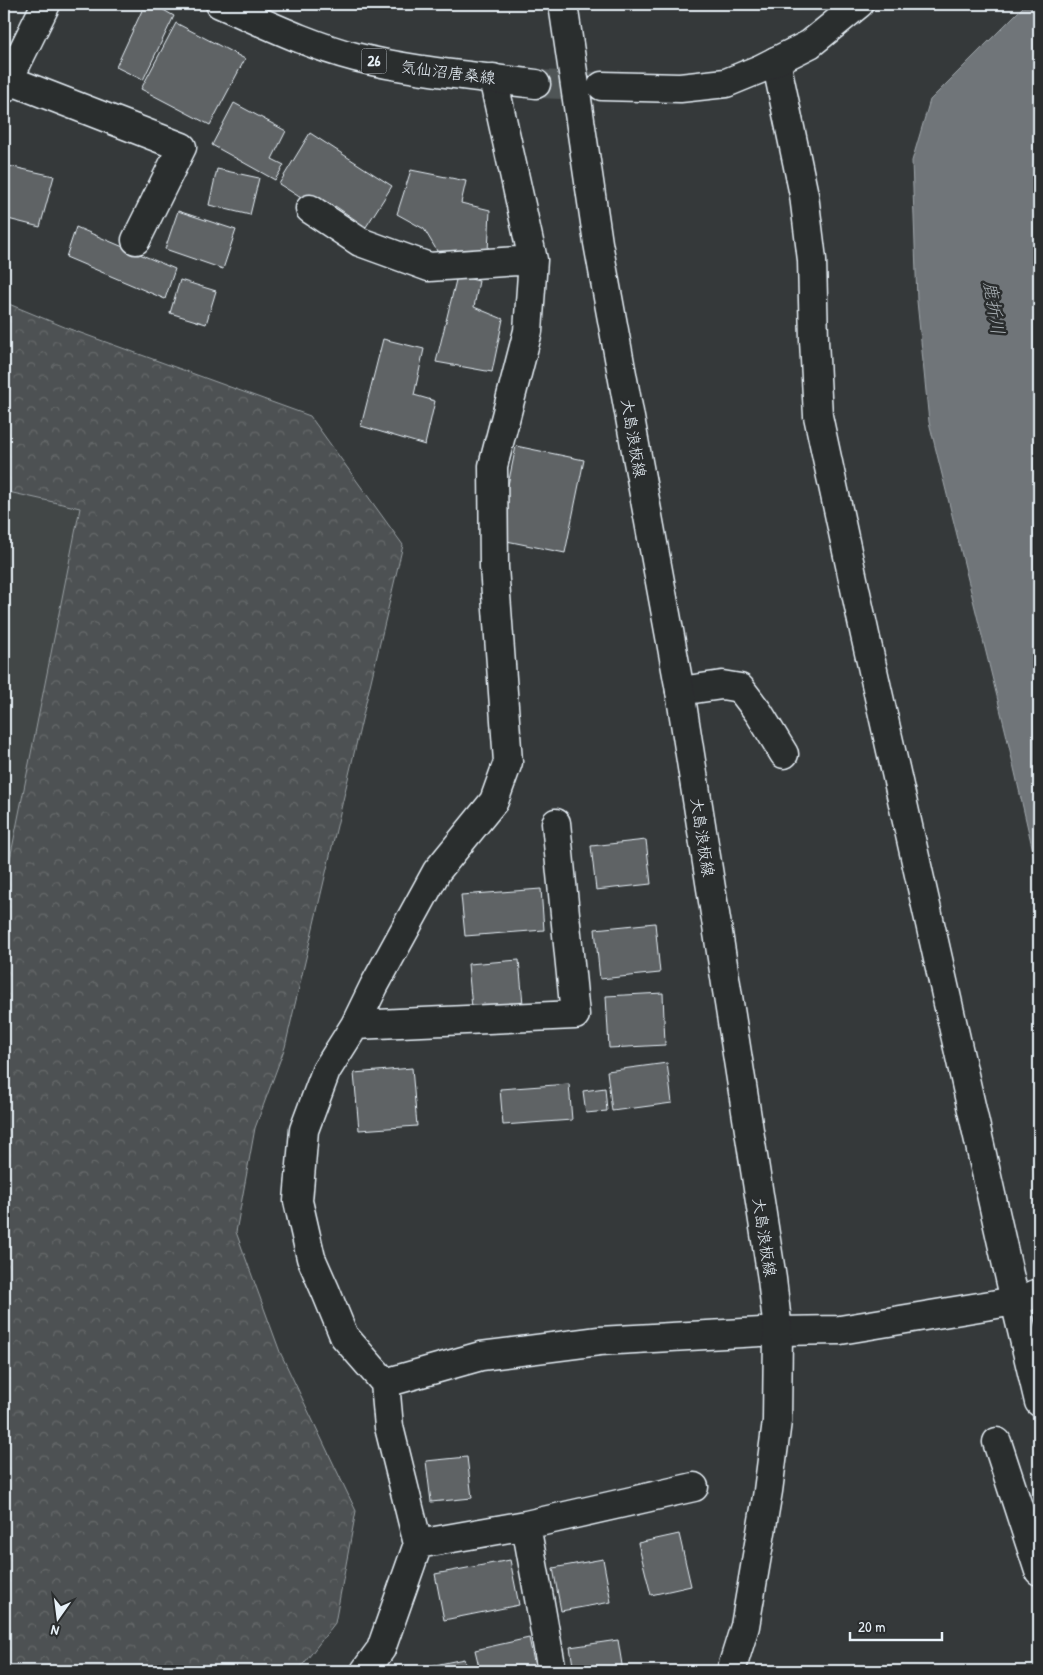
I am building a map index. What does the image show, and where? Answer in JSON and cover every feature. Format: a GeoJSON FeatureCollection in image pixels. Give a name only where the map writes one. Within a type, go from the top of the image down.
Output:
{"type":"FeatureCollection","features":[{"type":"Feature","properties":{"kind":"street"},"geometry":{"type":"LineString","coordinates":[[46,4],[5,82],[182,147],[136,240]]}},
{"type":"Feature","properties":{"kind":"street","name":"気仙沼唐桑線"},"geometry":{"type":"LineString","coordinates":[[220,4],[293,35],[354,56],[414,70],[536,84]]}},
{"type":"Feature","properties":{"kind":"street","name":"大島浪板線"},"geometry":{"type":"LineString","coordinates":[[562,4],[598,243],[680,691],[748,1120],[778,1331],[777,1421],[769,1482],[745,1626],[731,1671]]}},
{"type":"Feature","properties":{"kind":"street"},"geometry":{"type":"LineString","coordinates":[[602,86],[680,88],[726,83],[810,44],[858,4]]}},
{"type":"Feature","properties":{"kind":"street"},"geometry":{"type":"LineString","coordinates":[[776,61],[804,195],[812,260],[818,416],[868,644],[1027,1297],[1039,1402]]}},
{"type":"Feature","properties":{"kind":"street"},"geometry":{"type":"LineString","coordinates":[[365,1671],[385,1660],[418,1544],[389,1427],[385,1383],[344,1336],[311,1258],[298,1201],[304,1130],[326,1071],[355,1025],[374,986],[437,871],[494,801],[508,762],[494,567],[493,466],[528,331],[533,260],[493,78]]}},
{"type":"Feature","properties":{"kind":"street"},"geometry":{"type":"LineString","coordinates":[[310,209],[360,242],[429,267],[533,260]]}},
{"type":"Feature","properties":{"kind":"street"},"geometry":{"type":"LineString","coordinates":[[680,691],[722,685],[740,688],[784,754]]}},
{"type":"Feature","properties":{"kind":"street"},"geometry":{"type":"LineString","coordinates":[[355,1025],[575,1015],[556,823]]}},
{"type":"Feature","properties":{"kind":"street"},"geometry":{"type":"LineString","coordinates":[[385,1383],[481,1356],[599,1341],[778,1331],[840,1330],[1027,1297]]}},
{"type":"Feature","properties":{"kind":"street"},"geometry":{"type":"LineString","coordinates":[[997,1442],[1039,1571]]}},
{"type":"Feature","properties":{"kind":"street"},"geometry":{"type":"LineString","coordinates":[[418,1544],[526,1525],[694,1487]]}},
{"type":"Feature","properties":{"kind":"street"},"geometry":{"type":"LineString","coordinates":[[526,1525],[552,1671]]}},
{"type":"Feature","properties":{"kind":"shaded area"},"geometry":{"type":"Polygon","coordinates":[[[4,491],[80,508],[4,889],[4,491]]]}},
{"type":"Feature","properties":{"kind":"green space"},"geometry":{"type":"Polygon","coordinates":[[[4,302],[67,328],[310,416],[403,545],[285,1047],[255,1128],[236,1232],[280,1352],[356,1511],[335,1623],[298,1671],[4,1671],[4,889],[80,508],[4,491],[4,302]]]}},
{"type":"Feature","properties":{"kind":"water","name":"鹿折川"},"geometry":{"type":"Polygon","coordinates":[[[1026,4],[1039,4],[1039,877],[1006,733],[929,422],[917,301],[912,161],[930,100],[1026,4]]]}},
{"type":"Feature","properties":{"kind":"building"},"geometry":{"type":"Polygon","coordinates":[[[145,4],[153,4],[174,16],[143,80],[116,67],[145,4]]]}},
{"type":"Feature","properties":{"kind":"building"},"geometry":{"type":"Polygon","coordinates":[[[176,23],[245,59],[210,125],[141,89],[176,23]]]}},
{"type":"Feature","properties":{"kind":"building"},"geometry":{"type":"Polygon","coordinates":[[[234,103],[286,131],[272,159],[284,165],[275,180],[212,145],[234,103]]]}},
{"type":"Feature","properties":{"kind":"building"},"geometry":{"type":"Polygon","coordinates":[[[310,133],[392,186],[366,227],[335,206],[328,215],[279,184],[310,133]]]}},
{"type":"Feature","properties":{"kind":"building"},"geometry":{"type":"Polygon","coordinates":[[[4,165],[54,176],[40,227],[4,218],[4,165]]]}},
{"type":"Feature","properties":{"kind":"building"},"geometry":{"type":"Polygon","coordinates":[[[217,169],[259,178],[250,215],[209,205],[217,169]]]}},
{"type":"Feature","properties":{"kind":"building"},"geometry":{"type":"Polygon","coordinates":[[[411,170],[466,181],[461,203],[490,210],[488,252],[440,256],[424,229],[397,214],[411,170]]]}},
{"type":"Feature","properties":{"kind":"building"},"geometry":{"type":"Polygon","coordinates":[[[178,211],[236,230],[223,269],[165,249],[178,211]]]}},
{"type":"Feature","properties":{"kind":"building"},"geometry":{"type":"Polygon","coordinates":[[[76,227],[175,269],[165,299],[66,257],[76,227]]]}},
{"type":"Feature","properties":{"kind":"building"},"geometry":{"type":"Polygon","coordinates":[[[457,276],[479,281],[474,307],[503,319],[492,372],[436,362],[457,276]]]}},
{"type":"Feature","properties":{"kind":"building"},"geometry":{"type":"Polygon","coordinates":[[[180,280],[216,291],[206,324],[170,313],[180,280]]]}},
{"type":"Feature","properties":{"kind":"building"},"geometry":{"type":"Polygon","coordinates":[[[383,339],[424,349],[414,395],[435,401],[425,445],[361,426],[383,339]]]}},
{"type":"Feature","properties":{"kind":"building"},"geometry":{"type":"Polygon","coordinates":[[[516,446],[584,460],[565,553],[497,539],[516,446]]]}},
{"type":"Feature","properties":{"kind":"building"},"geometry":{"type":"Polygon","coordinates":[[[646,840],[651,884],[596,890],[591,846],[646,840]]]}},
{"type":"Feature","properties":{"kind":"building"},"geometry":{"type":"Polygon","coordinates":[[[541,889],[544,930],[465,936],[461,895],[541,889]]]}},
{"type":"Feature","properties":{"kind":"building"},"geometry":{"type":"Polygon","coordinates":[[[655,923],[660,973],[600,979],[595,929],[655,923]]]}},
{"type":"Feature","properties":{"kind":"building"},"geometry":{"type":"Polygon","coordinates":[[[519,960],[523,1004],[472,1008],[468,964],[519,960]]]}},
{"type":"Feature","properties":{"kind":"building"},"geometry":{"type":"Polygon","coordinates":[[[663,993],[665,1045],[609,1048],[606,996],[663,993]]]}},
{"type":"Feature","properties":{"kind":"building"},"geometry":{"type":"Polygon","coordinates":[[[667,1063],[672,1103],[612,1111],[607,1071],[667,1063]]]}},
{"type":"Feature","properties":{"kind":"building"},"geometry":{"type":"Polygon","coordinates":[[[412,1068],[417,1126],[359,1130],[354,1073],[412,1068]]]}},
{"type":"Feature","properties":{"kind":"building"},"geometry":{"type":"Polygon","coordinates":[[[569,1084],[572,1120],[503,1125],[500,1089],[569,1084]]]}},
{"type":"Feature","properties":{"kind":"building"},"geometry":{"type":"Polygon","coordinates":[[[605,1088],[607,1111],[586,1113],[583,1091],[605,1088]]]}},
{"type":"Feature","properties":{"kind":"building"},"geometry":{"type":"Polygon","coordinates":[[[467,1457],[472,1498],[431,1502],[426,1461],[467,1457]]]}},
{"type":"Feature","properties":{"kind":"building"},"geometry":{"type":"Polygon","coordinates":[[[679,1534],[691,1586],[651,1595],[638,1543],[679,1534]]]}},
{"type":"Feature","properties":{"kind":"building"},"geometry":{"type":"Polygon","coordinates":[[[603,1559],[611,1602],[561,1611],[553,1568],[603,1559]]]}},
{"type":"Feature","properties":{"kind":"building"},"geometry":{"type":"Polygon","coordinates":[[[510,1560],[519,1605],[444,1620],[435,1574],[510,1560]]]}},
{"type":"Feature","properties":{"kind":"building"},"geometry":{"type":"Polygon","coordinates":[[[529,1638],[536,1671],[480,1671],[475,1650],[529,1638]]]}},
{"type":"Feature","properties":{"kind":"building"},"geometry":{"type":"Polygon","coordinates":[[[618,1640],[623,1671],[574,1671],[570,1647],[618,1640]]]}},
{"type":"Feature","properties":{"kind":"building"},"geometry":{"type":"Polygon","coordinates":[[[464,1659],[467,1671],[415,1671],[415,1669],[464,1659]]]}},
{"type":"Feature","properties":{"kind":"tunnel"},"geometry":{"type":"LineString","coordinates":[[536,84],[598,86]]}}]}
